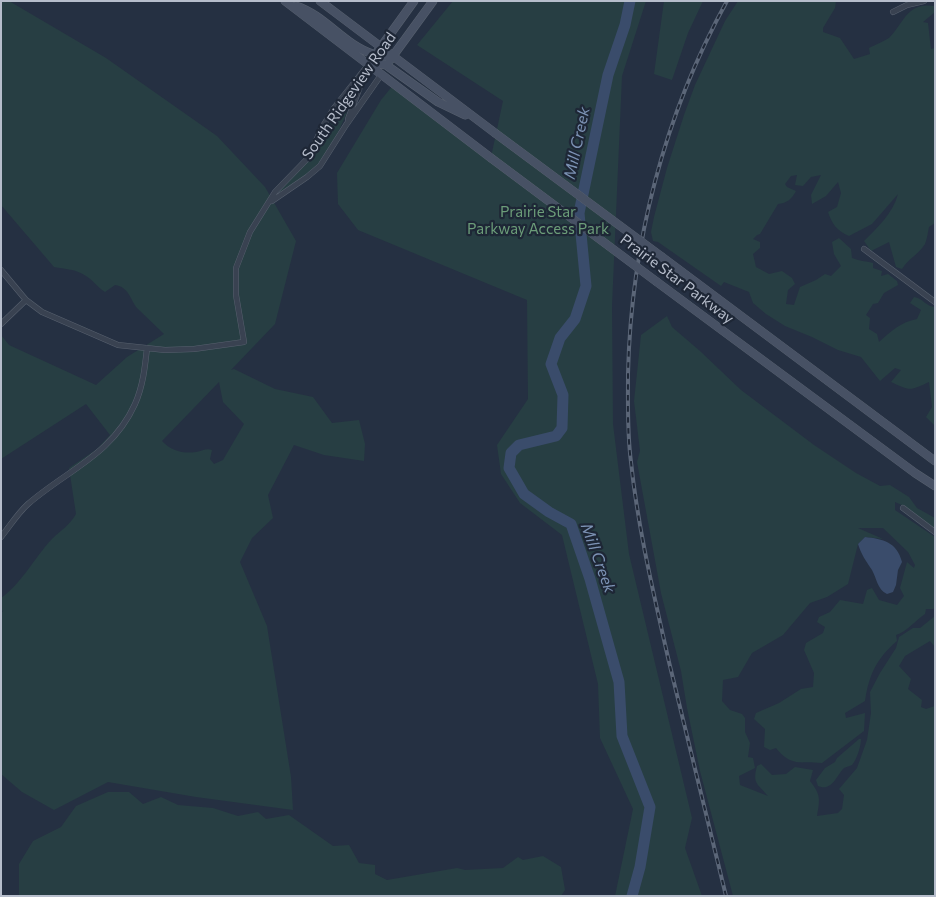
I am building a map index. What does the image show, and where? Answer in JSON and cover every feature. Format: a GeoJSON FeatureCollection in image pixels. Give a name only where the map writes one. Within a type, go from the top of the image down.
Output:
{"type":"FeatureCollection","features":[{"type":"Feature","properties":{"kind":"main road","name":"Prairie Star Parkway"},"geometry":{"type":"LineString","coordinates":[[320,1],[380,48],[935,461]]}},
{"type":"Feature","properties":{"kind":"main road","name":"South Ridgeview Road"},"geometry":{"type":"LineString","coordinates":[[368,65],[372,54],[380,48],[414,1]]}},
{"type":"Feature","properties":{"kind":"main road","name":"South Ridgeview Road"},"geometry":{"type":"LineString","coordinates":[[381,75],[386,65],[433,1]]}},
{"type":"Feature","properties":{"kind":"main road","name":"Prairie Star Parkway"},"geometry":{"type":"LineString","coordinates":[[286,2],[491,158],[935,486]]}},
{"type":"Feature","properties":{"kind":"main road"},"geometry":{"type":"LineString","coordinates":[[286,2],[301,7],[318,17],[372,54],[393,57]]}},
{"type":"Feature","properties":{"kind":"main road"},"geometry":{"type":"LineString","coordinates":[[364,36],[372,54]]}},
{"type":"Feature","properties":{"kind":"main road"},"geometry":{"type":"LineString","coordinates":[[368,65],[377,63],[398,71],[438,102],[477,120]]}},
{"type":"Feature","properties":{"kind":"street"},"geometry":{"type":"LineString","coordinates":[[893,12],[907,5],[924,1]]}},
{"type":"Feature","properties":{"kind":"street"},"geometry":{"type":"LineString","coordinates":[[346,124],[368,65]]}},
{"type":"Feature","properties":{"kind":"street","name":"South Ridgeview Road"},"geometry":{"type":"LineString","coordinates":[[266,206],[275,192],[307,159],[334,108],[368,65]]}},
{"type":"Feature","properties":{"kind":"street","name":"South Ridgeview Road"},"geometry":{"type":"LineString","coordinates":[[266,206],[320,166],[346,124],[381,75]]}},
{"type":"Feature","properties":{"kind":"street"},"geometry":{"type":"LineString","coordinates":[[1,270],[26,300],[42,312],[118,345],[165,350],[194,349],[244,342],[236,295],[236,268],[250,232],[266,206]]}},
{"type":"Feature","properties":{"kind":"street"},"geometry":{"type":"LineString","coordinates":[[864,249],[935,302]]}},
{"type":"Feature","properties":{"kind":"street"},"geometry":{"type":"LineString","coordinates":[[1,324],[26,300]]}},
{"type":"Feature","properties":{"kind":"street"},"geometry":{"type":"LineString","coordinates":[[1,537],[26,506],[94,457],[119,432],[139,394],[147,348]]}},
{"type":"Feature","properties":{"kind":"street"},"geometry":{"type":"LineString","coordinates":[[903,508],[935,532]]}},
{"type":"Feature","properties":{"kind":"green space"},"geometry":{"type":"Polygon","coordinates":[[[1,1],[9,1],[106,58],[217,136],[265,187],[296,241],[275,324],[231,370],[234,369],[275,389],[313,397],[332,423],[359,420],[365,444],[364,461],[324,455],[294,445],[268,495],[273,518],[252,538],[240,562],[267,626],[291,777],[293,810],[196,797],[108,782],[54,810],[22,792],[1,774],[1,613],[4,610],[1,612],[1,598],[16,585],[46,546],[68,525],[76,514],[69,468],[97,449],[110,435],[86,404],[1,459],[1,335],[9,345],[96,385],[127,357],[164,334],[137,308],[129,294],[120,286],[115,285],[105,292],[78,272],[54,267],[1,205],[1,1]],[[219,382],[162,441],[169,447],[182,452],[191,453],[206,449],[212,450],[210,459],[214,464],[223,460],[244,424],[223,402],[219,382]]]}},
{"type":"Feature","properties":{"kind":"green space","name":"Prairie Star Parkway Access Park"},"geometry":{"type":"Polygon","coordinates":[[[453,1],[646,1],[622,76],[612,306],[613,424],[629,554],[692,818],[685,848],[702,896],[615,896],[633,809],[600,738],[598,684],[562,535],[520,503],[501,474],[497,445],[528,399],[527,300],[358,230],[338,204],[337,173],[381,100],[394,84],[491,157],[503,101],[417,45],[453,1]]]}},
{"type":"Feature","properties":{"kind":"green space"},"geometry":{"type":"Polygon","coordinates":[[[664,1],[703,1],[688,33],[672,80],[654,74],[664,1]]]}},
{"type":"Feature","properties":{"kind":"green space"},"geometry":{"type":"Polygon","coordinates":[[[738,1],[836,1],[835,8],[823,28],[823,32],[840,38],[854,59],[870,54],[869,48],[890,37],[912,10],[918,7],[935,6],[935,12],[923,22],[928,23],[931,49],[935,48],[935,223],[929,227],[923,248],[902,269],[896,267],[889,242],[871,251],[864,241],[889,214],[898,194],[872,224],[849,236],[836,227],[828,212],[837,207],[841,193],[838,182],[826,196],[812,204],[811,195],[821,175],[811,177],[803,186],[795,185],[797,175],[791,176],[785,184],[796,191],[793,196],[787,202],[778,204],[760,234],[753,239],[760,242],[760,248],[753,254],[756,267],[769,274],[782,271],[792,278],[795,284],[788,290],[786,304],[794,305],[800,287],[825,274],[831,276],[841,266],[834,254],[832,242],[839,238],[851,249],[852,258],[873,263],[873,268],[882,271],[881,276],[888,274],[897,281],[898,285],[884,293],[878,303],[873,304],[866,315],[870,318],[869,329],[877,334],[879,342],[901,325],[917,319],[921,310],[910,303],[914,297],[929,306],[935,307],[935,426],[926,417],[932,407],[929,382],[910,389],[902,387],[891,382],[901,370],[895,368],[880,381],[861,357],[838,350],[785,326],[753,303],[749,292],[724,282],[721,286],[658,242],[653,241],[651,232],[654,217],[684,115],[695,85],[725,21],[738,1]]]}},
{"type":"Feature","properties":{"kind":"green space"},"geometry":{"type":"Polygon","coordinates":[[[358,84],[340,128],[322,159],[307,174],[280,193],[279,191],[311,157],[337,112],[358,84]]]}},
{"type":"Feature","properties":{"kind":"green space"},"geometry":{"type":"Polygon","coordinates":[[[667,316],[672,327],[741,390],[814,445],[856,473],[880,486],[890,485],[909,497],[917,508],[935,518],[935,530],[904,506],[895,502],[895,510],[935,537],[935,608],[926,609],[925,614],[907,629],[896,635],[897,641],[884,654],[871,675],[865,701],[845,713],[846,718],[865,713],[864,731],[822,763],[796,762],[786,758],[776,748],[770,750],[764,747],[765,729],[754,719],[756,713],[779,703],[801,689],[813,687],[814,673],[804,650],[806,643],[823,633],[825,627],[817,622],[819,617],[830,612],[840,600],[863,604],[867,590],[872,588],[879,600],[897,605],[904,596],[900,588],[907,562],[914,568],[915,565],[908,552],[883,528],[858,528],[883,539],[865,537],[858,544],[848,584],[827,597],[810,603],[783,635],[752,653],[738,677],[723,680],[722,701],[730,710],[742,714],[745,718],[745,732],[750,743],[748,757],[753,758],[755,768],[739,776],[740,785],[768,796],[757,783],[755,777],[757,766],[761,764],[772,775],[786,774],[795,767],[813,770],[810,781],[819,797],[817,816],[838,813],[842,809],[844,795],[839,789],[857,768],[867,740],[871,713],[870,692],[896,648],[899,637],[913,628],[920,628],[935,616],[935,647],[930,641],[905,656],[899,666],[911,679],[908,689],[922,700],[921,707],[926,709],[935,706],[935,896],[733,896],[700,771],[681,671],[661,593],[637,462],[640,451],[634,401],[641,335],[667,316]]]}},
{"type":"Feature","properties":{"kind":"green space"},"geometry":{"type":"Polygon","coordinates":[[[861,739],[859,749],[852,765],[844,768],[827,787],[818,786],[816,780],[825,768],[835,762],[837,758],[861,739]]]}},
{"type":"Feature","properties":{"kind":"green space"},"geometry":{"type":"Polygon","coordinates":[[[108,792],[129,792],[143,804],[161,797],[178,805],[213,808],[238,816],[258,812],[266,819],[289,815],[333,846],[349,845],[359,863],[375,865],[375,874],[387,880],[457,868],[465,870],[503,868],[518,857],[523,860],[543,856],[561,867],[565,890],[561,896],[19,896],[19,864],[33,841],[61,827],[76,806],[108,792]]]}},
{"type":"Feature","properties":{"kind":"water"},"geometry":{"type":"Polygon","coordinates":[[[865,537],[888,543],[900,555],[902,562],[898,570],[893,592],[887,594],[881,589],[862,554],[858,544],[865,537]]]}},
{"type":"Feature","properties":{"kind":"waterway","name":"Mill Creek"},"geometry":{"type":"LineString","coordinates":[[630,1],[625,25],[608,75],[579,213],[586,286],[575,319],[560,338],[551,364],[563,395],[562,428],[556,436],[519,445],[511,453],[509,468],[524,494],[549,512],[571,524],[590,579],[619,682],[622,736],[650,807],[640,867],[632,896]]}},
{"type":"Feature","properties":{"kind":"railway"},"geometry":{"type":"LineString","coordinates":[[726,896],[669,662],[647,562],[631,462],[628,429],[628,374],[636,277],[644,229],[655,182],[685,89],[727,1]]}}]}
